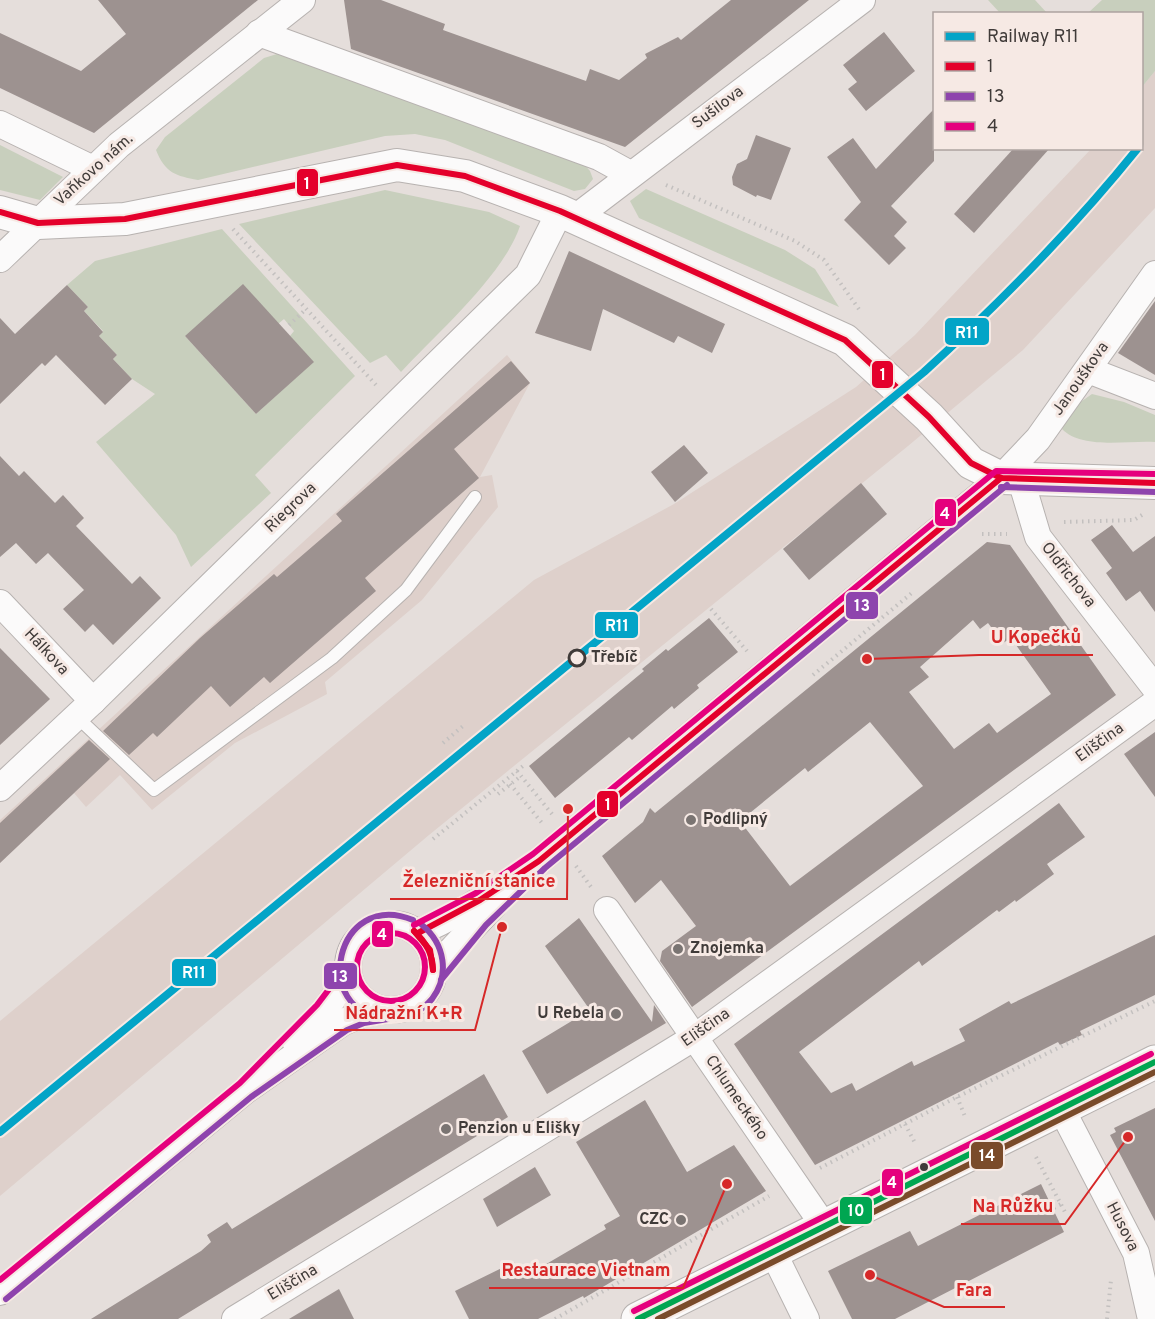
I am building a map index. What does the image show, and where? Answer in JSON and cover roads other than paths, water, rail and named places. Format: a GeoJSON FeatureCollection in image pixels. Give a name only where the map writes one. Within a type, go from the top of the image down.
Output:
{"type":"FeatureCollection","features":[{"type":"Feature","properties":{"kind":"main road"},"geometry":{"type":"LineString","coordinates":[[638,1319],[1155,1062]]}},
{"type":"Feature","properties":{"kind":"street","name":"Vaňkovo nám."},"geometry":{"type":"LineString","coordinates":[[38,223],[93,169],[302,0]]}},
{"type":"Feature","properties":{"kind":"street","name":"Sušilova"},"geometry":{"type":"LineString","coordinates":[[568,215],[632,173],[862,0]]}},
{"type":"Feature","properties":{"kind":"street"},"geometry":{"type":"LineString","coordinates":[[259,33],[599,157],[632,173]]}},
{"type":"Feature","properties":{"kind":"street"},"geometry":{"type":"LineString","coordinates":[[0,124],[93,169]]}},
{"type":"Feature","properties":{"kind":"street","name":"Vaňkovo nám."},"geometry":{"type":"LineString","coordinates":[[38,223],[125,219],[397,165],[465,176],[568,215],[792,315],[851,345],[929,417],[970,463],[1011,479]]}},
{"type":"Feature","properties":{"kind":"street"},"geometry":{"type":"LineString","coordinates":[[0,212],[38,223]]}},
{"type":"Feature","properties":{"kind":"street","name":"Riegrova"},"geometry":{"type":"LineString","coordinates":[[0,788],[84,709],[528,275],[568,215]]}},
{"type":"Feature","properties":{"kind":"street"},"geometry":{"type":"LineString","coordinates":[[0,259],[38,223]]}},
{"type":"Feature","properties":{"kind":"street","name":"Janouškova"},"geometry":{"type":"LineString","coordinates":[[539,861],[1011,479],[1155,274]]}},
{"type":"Feature","properties":{"kind":"street"},"geometry":{"type":"LineString","coordinates":[[1088,370],[1155,396]]}},
{"type":"Feature","properties":{"kind":"street"},"geometry":{"type":"LineString","coordinates":[[1011,479],[1155,483]]}},
{"type":"Feature","properties":{"kind":"street","name":"Oldřichova"},"geometry":{"type":"LineString","coordinates":[[1011,479],[1038,537],[1155,688]]}},
{"type":"Feature","properties":{"kind":"street","name":"Hálkova"},"geometry":{"type":"LineString","coordinates":[[0,603],[84,709]]}},
{"type":"Feature","properties":{"kind":"street","name":"Eliščina"},"geometry":{"type":"LineString","coordinates":[[235,1319],[695,1037],[1155,703]]}},
{"type":"Feature","properties":{"kind":"street"},"geometry":{"type":"LineString","coordinates":[[418,933],[477,905],[539,861]]}},
{"type":"Feature","properties":{"kind":"street"},"geometry":{"type":"LineString","coordinates":[[0,1292],[246,1090],[343,1022],[362,1014],[414,1004],[427,991],[434,974],[478,920],[539,861]]}},
{"type":"Feature","properties":{"kind":"street","name":"Chlumeckého"},"geometry":{"type":"LineString","coordinates":[[607,910],[695,1037],[784,1187],[824,1226]]}},
{"type":"Feature","properties":{"kind":"street"},"geometry":{"type":"LineString","coordinates":[[387,1010],[369,1005],[361,999],[349,977],[350,952],[355,943],[370,929],[390,924],[409,928],[418,933],[433,956],[434,974]]}},
{"type":"Feature","properties":{"kind":"street"},"geometry":{"type":"LineString","coordinates":[[246,1090],[324,1011],[349,977]]}},
{"type":"Feature","properties":{"kind":"street","name":"Husova"},"geometry":{"type":"LineString","coordinates":[[1061,1108],[1136,1253],[1151,1319]]}},
{"type":"Feature","properties":{"kind":"street"},"geometry":{"type":"LineString","coordinates":[[773,1252],[806,1319]]}},
{"type":"Feature","properties":{"kind":"lane"},"geometry":{"type":"LineString","coordinates":[[84,709],[154,790],[332,658],[398,597],[476,497]]}},
{"type":"Feature","properties":{"kind":"rail line","name":"R11"},"geometry":{"type":"LineString","coordinates":[[0,1132],[924,372],[1035,264],[1088,208],[1136,150]]}},
{"type":"Feature","properties":{"kind":"place","name":"Třebíč"},"geometry":{"type":"Point","coordinates":[577,658]}},
{"type":"Feature","properties":{"kind":"place","name":"U Kopečků"},"geometry":{"type":"Point","coordinates":[867,659]}},
{"type":"Feature","properties":{"kind":"place","name":"Železniční stanice"},"geometry":{"type":"Point","coordinates":[568,809]}},
{"type":"Feature","properties":{"kind":"place","name":"Podlipný"},"geometry":{"type":"Point","coordinates":[691,820]}},
{"type":"Feature","properties":{"kind":"place","name":"Nádražní K+R"},"geometry":{"type":"Point","coordinates":[502,927]}},
{"type":"Feature","properties":{"kind":"place","name":"Znojemka"},"geometry":{"type":"Point","coordinates":[678,949]}},
{"type":"Feature","properties":{"kind":"place","name":"U Rebela"},"geometry":{"type":"Point","coordinates":[616,1014]}},
{"type":"Feature","properties":{"kind":"place","name":"Penzion u Elišky"},"geometry":{"type":"Point","coordinates":[446,1129]}},
{"type":"Feature","properties":{"kind":"place","name":"Na Růžku"},"geometry":{"type":"Point","coordinates":[1128,1137]}},
{"type":"Feature","properties":{"kind":"place","name":"Restaurace Vietnam"},"geometry":{"type":"Point","coordinates":[727,1184]}},
{"type":"Feature","properties":{"kind":"place","name":"CZC"},"geometry":{"type":"Point","coordinates":[681,1220]}},
{"type":"Feature","properties":{"kind":"place","name":"Fara"},"geometry":{"type":"Point","coordinates":[870,1275]}}]}
